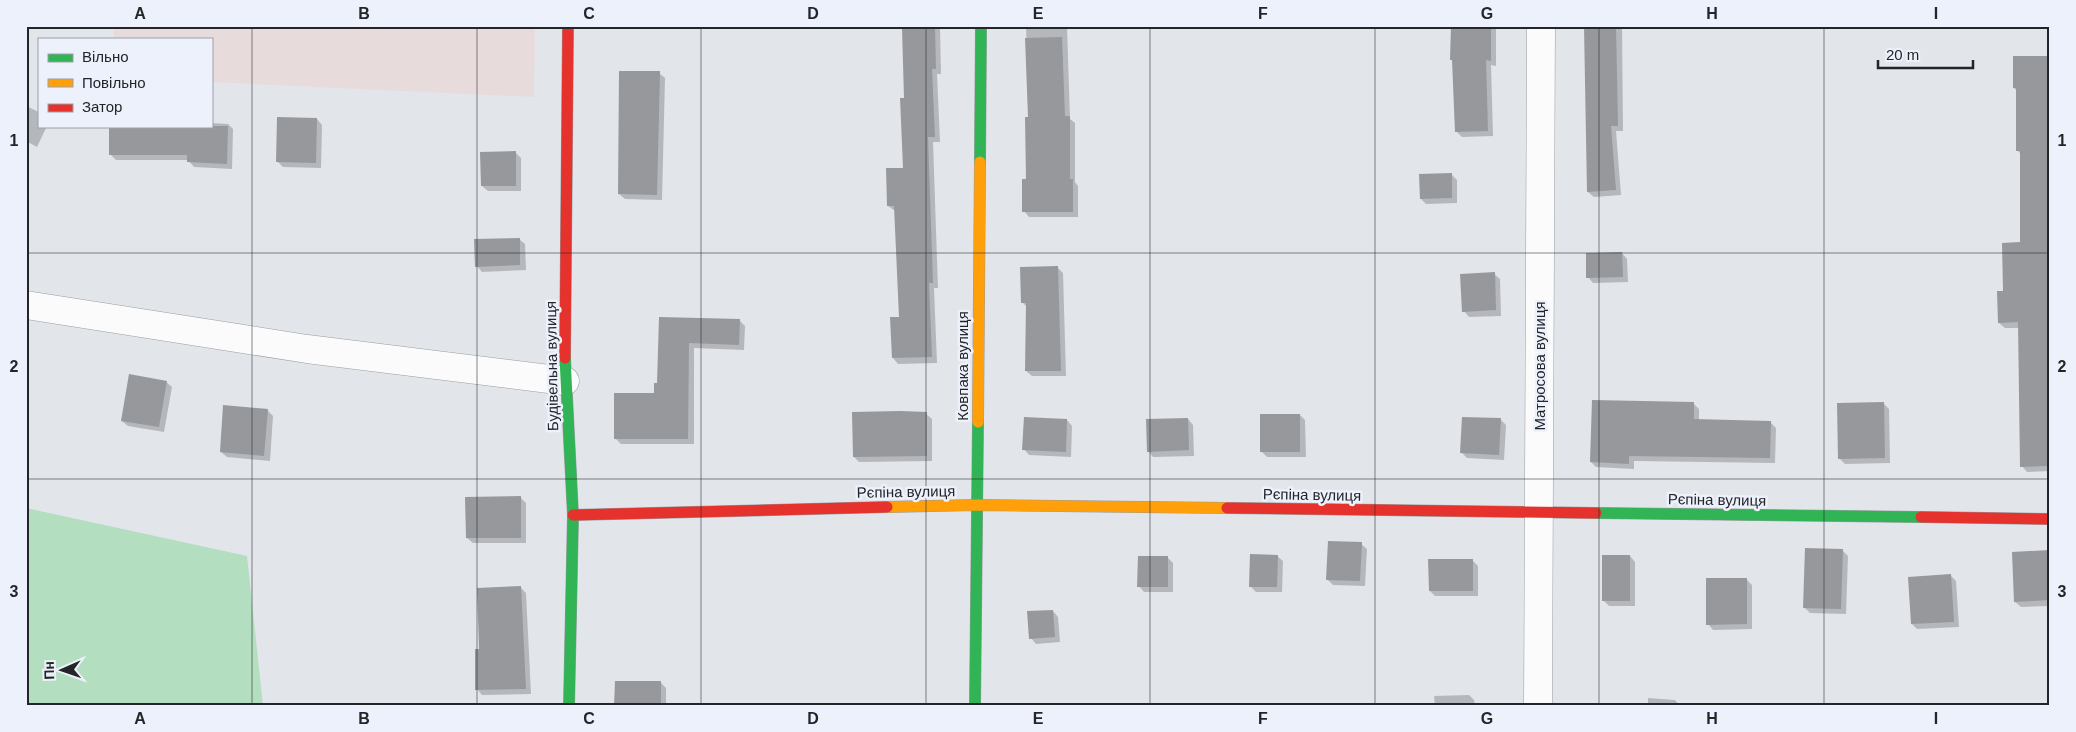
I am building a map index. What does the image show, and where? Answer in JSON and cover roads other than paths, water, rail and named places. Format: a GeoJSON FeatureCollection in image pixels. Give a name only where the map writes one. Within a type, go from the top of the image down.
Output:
{"type":"FeatureCollection","features":[{"type":"Feature","properties":{"kind":"street","name":"Будівельна вулиця"},"geometry":{"type":"LineString","coordinates":[[568,26],[565,381],[573,515],[570,706]]}},
{"type":"Feature","properties":{"kind":"street","name":"Ковпака вулиця"},"geometry":{"type":"LineString","coordinates":[[975,706],[981,26]]}},
{"type":"Feature","properties":{"kind":"street","name":"Матросова вулиця"},"geometry":{"type":"LineString","coordinates":[[1538,706],[1541,26]]}},
{"type":"Feature","properties":{"kind":"street"},"geometry":{"type":"LineString","coordinates":[[26,305],[307,349],[565,381]]}},
{"type":"Feature","properties":{"kind":"street","name":"Рєпіна вулиця"},"geometry":{"type":"LineString","coordinates":[[573,515],[977,505],[2050,519]]}}]}
